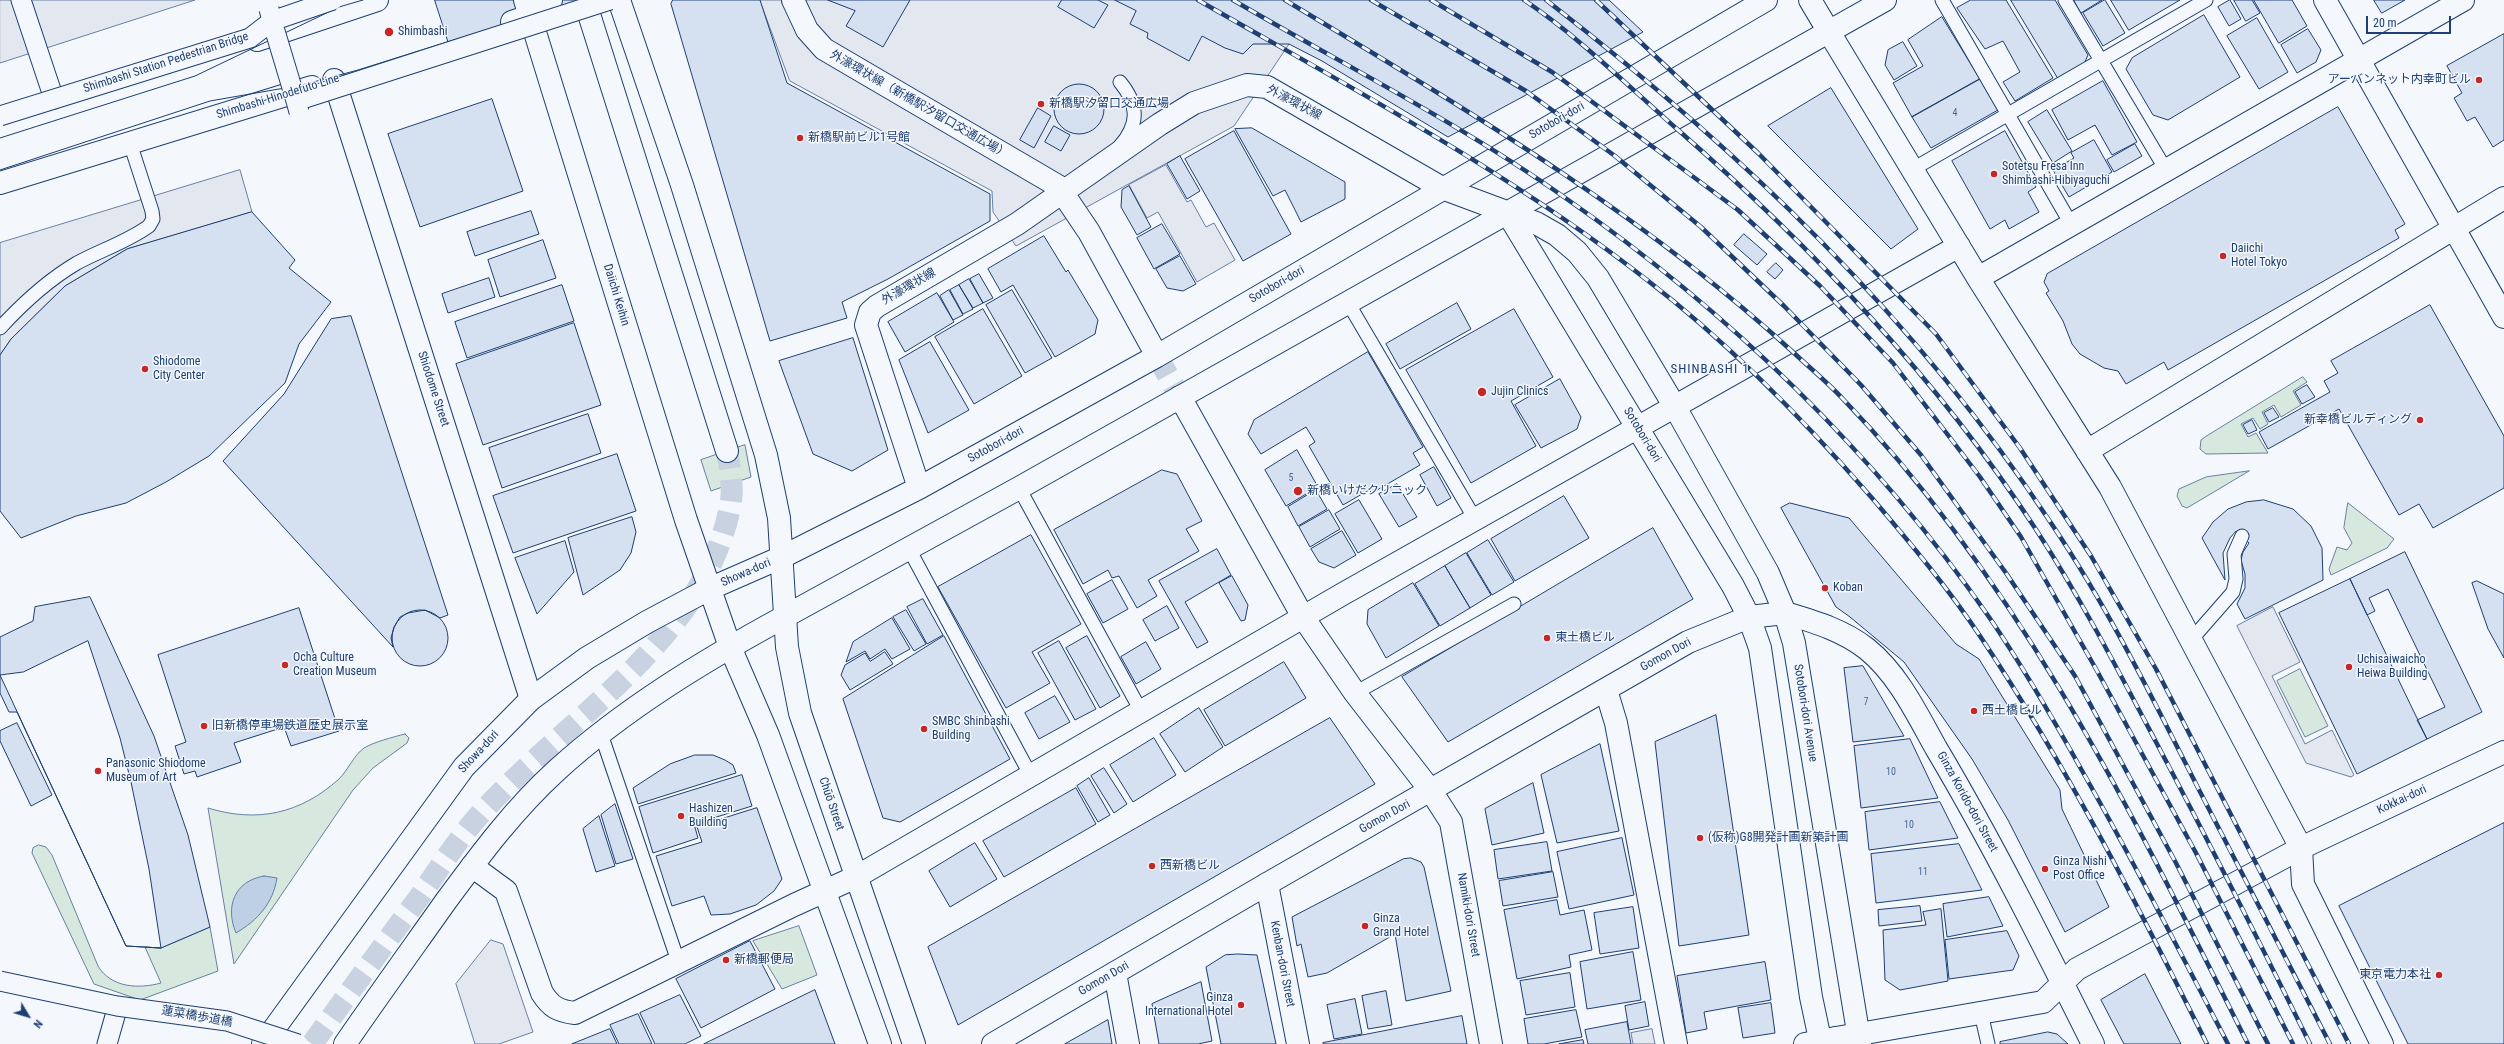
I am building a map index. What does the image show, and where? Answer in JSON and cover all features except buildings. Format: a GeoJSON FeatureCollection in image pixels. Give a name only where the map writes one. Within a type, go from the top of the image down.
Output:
{"type":"FeatureCollection","features":[{"type":"Feature","properties":{"kind":"main road"},"geometry":{"type":"LineString","coordinates":[[304,0],[311,22]]}},
{"type":"Feature","properties":{"kind":"main road"},"geometry":{"type":"LineString","coordinates":[[0,122],[377,0]]}},
{"type":"Feature","properties":{"kind":"main road","name":"Shimbashi-Hinodefuto Line"},"geometry":{"type":"LineString","coordinates":[[0,183],[334,80],[550,0]]}},
{"type":"Feature","properties":{"kind":"main road"},"geometry":{"type":"LineString","coordinates":[[592,0],[588,11],[727,451]]}},
{"type":"Feature","properties":{"kind":"main road"},"geometry":{"type":"LineString","coordinates":[[619,0],[682,185],[766,455],[775,490],[782,557]]}},
{"type":"Feature","properties":{"kind":"main road","name":"外濠環状線（新橋駅汐留口交通広場）"},"geometry":{"type":"LineString","coordinates":[[793,0],[807,30],[824,49],[856,70],[1051,181],[1064,192]]}},
{"type":"Feature","properties":{"kind":"main road","name":"Sotobori-dori"},"geometry":{"type":"LineString","coordinates":[[782,557],[918,488],[1157,356],[1442,188],[1766,0]]}},
{"type":"Feature","properties":{"kind":"main road"},"geometry":{"type":"LineString","coordinates":[[1810,0],[1978,278],[2110,487],[2301,848],[2303,884],[2382,1044]]}},
{"type":"Feature","properties":{"kind":"main road"},"geometry":{"type":"LineString","coordinates":[[345,1044],[472,866],[513,814],[557,770],[601,734],[676,681],[730,647],[1019,488],[1348,301],[1508,214],[1885,0]]}},
{"type":"Feature","properties":{"kind":"main road"},"geometry":{"type":"LineString","coordinates":[[2324,0],[2504,317]]}},
{"type":"Feature","properties":{"kind":"main road"},"geometry":{"type":"LineString","coordinates":[[1978,278],[2463,0]]}},
{"type":"Feature","properties":{"kind":"main road","name":"Daiichi Keihin"},"geometry":{"type":"LineString","coordinates":[[527,8],[686,520],[712,590]]}},
{"type":"Feature","properties":{"kind":"main road","name":"Shiodome Street"},"geometry":{"type":"LineString","coordinates":[[334,80],[531,699]]}},
{"type":"Feature","properties":{"kind":"main road","name":"外濠環状線"},"geometry":{"type":"LineString","coordinates":[[918,488],[866,326],[867,319],[877,306],[1017,224],[1110,158],[1194,103],[1233,89],[1258,85],[1280,94],[1442,188],[1508,214]]}},
{"type":"Feature","properties":{"kind":"main road"},"geometry":{"type":"LineString","coordinates":[[1064,192],[1131,306],[1157,356]]}},
{"type":"Feature","properties":{"kind":"main road"},"geometry":{"type":"LineString","coordinates":[[2087,451],[2504,198]]}},
{"type":"Feature","properties":{"kind":"main road"},"geometry":{"type":"LineString","coordinates":[[1508,214],[1536,223],[1557,234],[1577,252],[1598,278],[1675,407]]}},
{"type":"Feature","properties":{"kind":"main road","name":"Sotobori-dori"},"geometry":{"type":"LineString","coordinates":[[1508,214],[1749,617]]}},
{"type":"Feature","properties":{"kind":"main road"},"geometry":{"type":"LineString","coordinates":[[472,866],[506,891],[542,993],[550,1005],[562,1012],[575,1013],[678,961],[856,878],[1303,617],[1959,246]]}},
{"type":"Feature","properties":{"kind":"main road","name":"Namiki-dori Street"},"geometry":{"type":"LineString","coordinates":[[1180,397],[1303,617],[1355,693],[1431,791],[1451,822],[1491,1044]]}},
{"type":"Feature","properties":{"kind":"main road","name":"Sotobori-dori Avenue"},"geometry":{"type":"LineString","coordinates":[[1675,407],[1768,573],[1785,613],[1794,643],[1859,1039]]}},
{"type":"Feature","properties":{"kind":"main road","name":"Showa-dori"},"geometry":{"type":"LineString","coordinates":[[263,1044],[464,767],[531,699],[587,658],[712,590],[782,557]]}},
{"type":"Feature","properties":{"kind":"main road","name":"Chūō Street"},"geometry":{"type":"LineString","coordinates":[[782,557],[784,617],[791,672],[800,713],[914,1044]]}},
{"type":"Feature","properties":{"kind":"main road"},"geometry":{"type":"LineString","coordinates":[[712,590],[730,647],[768,735],[880,1044]]}},
{"type":"Feature","properties":{"kind":"main road","name":"Gomon Dori"},"geometry":{"type":"LineString","coordinates":[[993,1044],[1267,884],[1688,642],[1749,617],[1785,613]]}},
{"type":"Feature","properties":{"kind":"main road","name":"Ginza Korido-dori Street"},"geometry":{"type":"LineString","coordinates":[[1785,613],[1818,623],[1849,636],[1869,650],[1899,685],[1966,798],[2047,951],[2061,985],[2093,1044]]}},
{"type":"Feature","properties":{"kind":"main road"},"geometry":{"type":"LineString","coordinates":[[1749,617],[1760,648],[1811,997],[1821,1042]]}},
{"type":"Feature","properties":{"kind":"main road"},"geometry":{"type":"LineString","coordinates":[[1606,690],[1616,723],[1676,1044]]}},
{"type":"Feature","properties":{"kind":"main road","name":"Kokkai-dori"},"geometry":{"type":"LineString","coordinates":[[1821,1042],[1859,1039],[1981,1013],[2043,1002],[2077,969],[2301,848],[2504,752]]}},
{"type":"Feature","properties":{"kind":"main road","name":"Kenban-dori Street"},"geometry":{"type":"LineString","coordinates":[[1267,884],[1298,1044]]}},
{"type":"Feature","properties":{"kind":"main road"},"geometry":{"type":"LineString","coordinates":[[1115,973],[1128,1044]]}},
{"type":"Feature","properties":{"kind":"street"},"geometry":{"type":"LineString","coordinates":[[21,0],[54,99]]}},
{"type":"Feature","properties":{"kind":"street","name":"Shimbashi Station Pedestrian Bridge"},"geometry":{"type":"LineString","coordinates":[[0,116],[250,38],[270,15],[333,0]]}},
{"type":"Feature","properties":{"kind":"street"},"geometry":{"type":"LineString","coordinates":[[270,15],[298,106],[610,0]]}},
{"type":"Feature","properties":{"kind":"street"},"geometry":{"type":"LineString","coordinates":[[0,980],[117,1006],[227,1021],[298,1044]]}},
{"type":"Feature","properties":{"kind":"street"},"geometry":{"type":"LineString","coordinates":[[107,1044],[114,1016]]}},
{"type":"Feature","properties":{"kind":"lane"},"geometry":{"type":"LineString","coordinates":[[1942,0],[2071,224]]}},
{"type":"Feature","properties":{"kind":"lane"},"geometry":{"type":"LineString","coordinates":[[2066,0],[2166,170]]}},
{"type":"Feature","properties":{"kind":"lane"},"geometry":{"type":"LineString","coordinates":[[1912,169],[2206,0]]}},
{"type":"Feature","properties":{"kind":"lane"},"geometry":{"type":"LineString","coordinates":[[1110,158],[1125,140],[1134,123],[1135,108],[1129,92],[1120,82]]}},
{"type":"Feature","properties":{"kind":"lane"},"geometry":{"type":"LineString","coordinates":[[0,328],[19,308],[47,284],[78,263],[149,226],[153,219],[152,211],[130,143]]}},
{"type":"Feature","properties":{"kind":"lane"},"geometry":{"type":"LineString","coordinates":[[1348,301],[1475,519]]}},
{"type":"Feature","properties":{"kind":"lane"},"geometry":{"type":"LineString","coordinates":[[1019,488],[1141,711]]}},
{"type":"Feature","properties":{"kind":"lane"},"geometry":{"type":"LineString","coordinates":[[2191,640],[2233,592],[2236,581],[2234,554],[2242,536]]}},
{"type":"Feature","properties":{"kind":"lane"},"geometry":{"type":"LineString","coordinates":[[909,549],[1031,776]]}},
{"type":"Feature","properties":{"kind":"lane"},"geometry":{"type":"LineString","coordinates":[[1355,693],[1514,604]]}},
{"type":"Feature","properties":{"kind":"lane"},"geometry":{"type":"LineString","coordinates":[[601,734],[678,961]]}},
{"type":"Feature","properties":{"kind":"lane"},"geometry":{"type":"LineString","coordinates":[[1981,1013],[1988,1044]]}},
{"type":"Feature","properties":{"kind":"shaded area"},"geometry":{"type":"Polygon","coordinates":[[[0,0],[195,0],[0,63],[0,0]]]}},
{"type":"Feature","properties":{"kind":"shaded area","name":"新橋駅汐留口交通広場"},"geometry":{"type":"Polygon","coordinates":[[[760,0],[1205,0],[1289,44],[1234,126],[1016,246],[993,212],[992,191],[790,81],[760,0]]]}},
{"type":"Feature","properties":{"kind":"shaded area"},"geometry":{"type":"Polygon","coordinates":[[[1166,165],[1187,202],[1191,200],[1206,227],[1214,223],[1235,260],[1197,282],[1158,212],[1147,218],[1129,185],[1166,165]]]}},
{"type":"Feature","properties":{"kind":"shaded area"},"geometry":{"type":"Polygon","coordinates":[[[240,170],[252,212],[127,249],[65,286],[11,339],[0,355],[0,243],[240,170]]]}},
{"type":"Feature","properties":{"kind":"shaded area"},"geometry":{"type":"Polygon","coordinates":[[[2303,377],[2307,382],[2293,391],[2301,405],[2281,417],[2274,405],[2262,412],[2268,424],[2260,429],[2253,418],[2241,424],[2248,437],[2256,433],[2268,453],[2206,454],[2200,449],[2201,440],[2205,437],[2303,377]]]}},
{"type":"Feature","properties":{"kind":"shaded area"},"geometry":{"type":"Polygon","coordinates":[[[745,445],[751,477],[711,491],[701,460],[745,445]]]}},
{"type":"Feature","properties":{"kind":"shaded area"},"geometry":{"type":"Polygon","coordinates":[[[2249,471],[2187,508],[2182,506],[2177,496],[2179,489],[2206,477],[2249,471]]]}},
{"type":"Feature","properties":{"kind":"shaded area"},"geometry":{"type":"Polygon","coordinates":[[[2348,503],[2394,539],[2387,548],[2331,575],[2329,569],[2337,547],[2347,550],[2352,543],[2344,528],[2348,503]]]}},
{"type":"Feature","properties":{"kind":"shaded area"},"geometry":{"type":"Polygon","coordinates":[[[2273,607],[2300,662],[2272,676],[2305,744],[2332,730],[2354,775],[2351,777],[2306,763],[2237,626],[2273,607]]]}},
{"type":"Feature","properties":{"kind":"shaded area"},"geometry":{"type":"Polygon","coordinates":[[[2300,669],[2328,726],[2305,737],[2277,681],[2300,669]]]}},
{"type":"Feature","properties":{"kind":"shaded area"},"geometry":{"type":"Polygon","coordinates":[[[405,734],[409,738],[407,743],[373,768],[353,790],[234,964],[208,808],[244,815],[261,815],[293,808],[324,791],[339,779],[360,751],[364,748],[389,738],[405,734]]]}},
{"type":"Feature","properties":{"kind":"shaded area"},"geometry":{"type":"Polygon","coordinates":[[[39,845],[46,847],[52,855],[98,966],[110,979],[118,983],[135,986],[161,983],[145,947],[161,948],[210,927],[218,971],[140,1000],[94,984],[32,853],[33,848],[39,845]]]}},
{"type":"Feature","properties":{"kind":"shaded area"},"geometry":{"type":"Polygon","coordinates":[[[799,926],[817,975],[782,989],[753,941],[799,926]]]}},
{"type":"Feature","properties":{"kind":"shaded area"},"geometry":{"type":"Polygon","coordinates":[[[491,940],[503,944],[533,1032],[499,1044],[475,1044],[456,984],[491,940]]]}},
{"type":"Feature","properties":{"kind":"shaded area"},"geometry":{"type":"Polygon","coordinates":[[[1652,1029],[1655,1044],[1633,1044],[1631,1033],[1652,1029]]]}},
{"type":"Feature","properties":{"kind":"water"},"geometry":{"type":"Polygon","coordinates":[[[264,876],[277,878],[272,895],[258,916],[236,933],[232,914],[232,905],[235,897],[239,889],[245,883],[264,876]]]}},
{"type":"Feature","properties":{"kind":"tunnel"},"geometry":{"type":"LineString","coordinates":[[1157,356],[1180,397]]}},
{"type":"Feature","properties":{"kind":"tunnel"},"geometry":{"type":"LineString","coordinates":[[312,1044],[470,826],[504,789],[621,681],[658,643],[690,602],[714,557],[730,507],[732,486],[727,451]]}},
{"type":"Feature","properties":{"kind":"tram line"},"geometry":{"type":"LineString","coordinates":[[0,138],[195,76],[339,7],[363,0]]}},
{"type":"Feature","properties":{"kind":"tram line"},"geometry":{"type":"LineString","coordinates":[[0,170],[210,101],[302,85],[358,70],[581,0]]}},
{"type":"Feature","properties":{"kind":"railway"},"geometry":{"type":"LineString","coordinates":[[1198,0],[1428,132],[1540,203],[1594,240],[1647,280],[1708,330],[1793,412],[1820,440],[1901,532],[1943,585],[1982,639],[2014,688],[2073,787],[2128,889],[2207,1044]]}},
{"type":"Feature","properties":{"kind":"railway"},"geometry":{"type":"LineString","coordinates":[[1233,0],[1442,119],[1484,144],[1564,197],[1625,241],[1684,288],[1795,388],[1848,442],[1898,498],[1945,557],[1989,617],[2027,675],[2104,809],[2228,1044]]}},
{"type":"Feature","properties":{"kind":"railway"},"geometry":{"type":"LineString","coordinates":[[1285,0],[1418,80],[1548,164],[1675,253],[1794,353],[1842,398],[1906,470],[1965,545],[2019,624],[2069,705],[2117,789],[2162,873],[2248,1044]]}},
{"type":"Feature","properties":{"kind":"railway"},"geometry":{"type":"LineString","coordinates":[[1371,0],[1526,91],[1615,156],[1701,227],[1784,306],[1861,385],[1921,455],[2006,573],[2075,676],[2176,863],[2268,1044]]}},
{"type":"Feature","properties":{"kind":"railway"},"geometry":{"type":"LineString","coordinates":[[1431,0],[1552,72],[1738,210],[1820,286],[1893,363],[1980,477],[2021,537],[2096,669],[2196,853],[2293,1044]]}},
{"type":"Feature","properties":{"kind":"railway"},"geometry":{"type":"LineString","coordinates":[[1524,0],[1583,45],[1776,220],[1870,316],[1914,367],[1997,472],[2052,554],[2098,634],[2195,817],[2310,1044]]}},
{"type":"Feature","properties":{"kind":"railway"},"geometry":{"type":"LineString","coordinates":[[1546,0],[1618,57],[1688,116],[1755,177],[1820,240],[1882,306],[1942,375],[1998,447],[2051,523],[2110,619],[2145,684],[2330,1044]]}},
{"type":"Feature","properties":{"kind":"railway"},"geometry":{"type":"LineString","coordinates":[[1596,0],[1758,153],[1936,334],[2020,448],[2091,556],[2156,669],[2349,1044]]}},
{"type":"Feature","properties":{"kind":"place","name":"Shimbashi"},"geometry":{"type":"Point","coordinates":[389,32]}},
{"type":"Feature","properties":{"kind":"place","name":"アーバンネット内幸町ビル"},"geometry":{"type":"Point","coordinates":[2479,80]}},
{"type":"Feature","properties":{"kind":"place","name":"新橋駅汐留口交通広場"},"geometry":{"type":"Point","coordinates":[1041,104]}},
{"type":"Feature","properties":{"kind":"place","name":"新橋駅前ビル1号館"},"geometry":{"type":"Point","coordinates":[800,138]}},
{"type":"Feature","properties":{"kind":"place","name":"Sotetsu Fresa Inn Shimbashi-Hibiyaguchi"},"geometry":{"type":"Point","coordinates":[1994,174]}},
{"type":"Feature","properties":{"kind":"place","name":"Daiichi Hotel Tokyo"},"geometry":{"type":"Point","coordinates":[2223,256]}},
{"type":"Feature","properties":{"kind":"place","name":"Shiodome City Center"},"geometry":{"type":"Point","coordinates":[145,369]}},
{"type":"Feature","properties":{"kind":"place","name":"Jujin Clinics"},"geometry":{"type":"Point","coordinates":[1482,392]}},
{"type":"Feature","properties":{"kind":"place","name":"新幸橋ビルディング"},"geometry":{"type":"Point","coordinates":[2420,420]}},
{"type":"Feature","properties":{"kind":"place","name":"新橋いけだクリニック"},"geometry":{"type":"Point","coordinates":[1298,491]}},
{"type":"Feature","properties":{"kind":"place","name":"Koban"},"geometry":{"type":"Point","coordinates":[1825,588]}},
{"type":"Feature","properties":{"kind":"place","name":"東土橋ビル"},"geometry":{"type":"Point","coordinates":[1547,638]}},
{"type":"Feature","properties":{"kind":"place","name":"Ocha Culture Creation Museum"},"geometry":{"type":"Point","coordinates":[285,665]}},
{"type":"Feature","properties":{"kind":"place","name":"Uchisaiwaicho Heiwa Building"},"geometry":{"type":"Point","coordinates":[2349,667]}},
{"type":"Feature","properties":{"kind":"place","name":"西土橋ビル"},"geometry":{"type":"Point","coordinates":[1974,711]}},
{"type":"Feature","properties":{"kind":"place","name":"旧新橋停車場鉄道歴史展示室"},"geometry":{"type":"Point","coordinates":[204,726]}},
{"type":"Feature","properties":{"kind":"place","name":"SMBC Shinbashi Building"},"geometry":{"type":"Point","coordinates":[924,729]}},
{"type":"Feature","properties":{"kind":"place","name":"Panasonic Shiodome Museum of Art"},"geometry":{"type":"Point","coordinates":[98,771]}},
{"type":"Feature","properties":{"kind":"place","name":"Hashizen Building"},"geometry":{"type":"Point","coordinates":[681,816]}},
{"type":"Feature","properties":{"kind":"place","name":"(仮称)G8開発計画新築計画"},"geometry":{"type":"Point","coordinates":[1700,838]}},
{"type":"Feature","properties":{"kind":"place","name":"西新橋ビル"},"geometry":{"type":"Point","coordinates":[1152,866]}},
{"type":"Feature","properties":{"kind":"place","name":"Ginza Nishi Post Office"},"geometry":{"type":"Point","coordinates":[2045,869]}},
{"type":"Feature","properties":{"kind":"place","name":"Ginza Grand Hotel"},"geometry":{"type":"Point","coordinates":[1365,926]}},
{"type":"Feature","properties":{"kind":"place","name":"新橋郵便局"},"geometry":{"type":"Point","coordinates":[726,960]}},
{"type":"Feature","properties":{"kind":"place","name":"東京電力本社"},"geometry":{"type":"Point","coordinates":[2439,975]}},
{"type":"Feature","properties":{"kind":"place","name":"Ginza International Hotel"},"geometry":{"type":"Point","coordinates":[1241,1005]}},
{"type":"Feature","properties":{"kind":"district","name":"SHINBASHI 1"},"geometry":{"type":"Point","coordinates":[1710,370]}}]}
